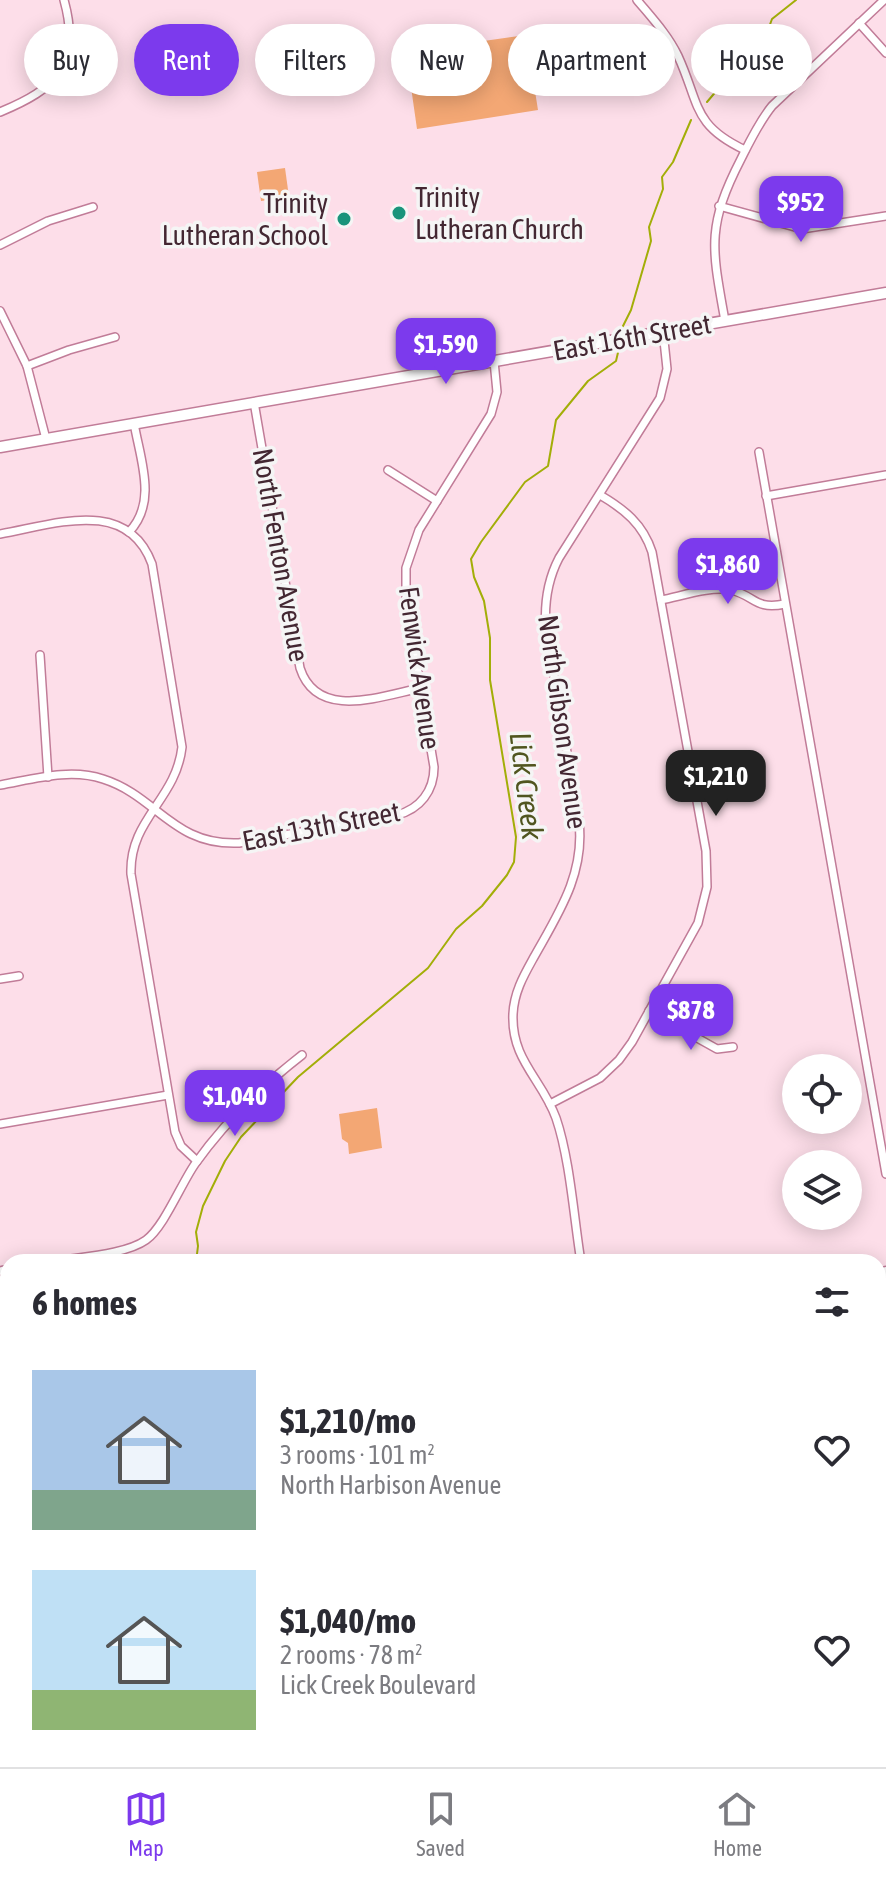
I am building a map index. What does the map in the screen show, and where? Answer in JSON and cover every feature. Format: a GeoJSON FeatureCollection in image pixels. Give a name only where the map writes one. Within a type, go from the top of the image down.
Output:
{"type":"FeatureCollection","features":[{"type":"Feature","properties":{"kind":"street"},"geometry":{"type":"LineString","coordinates":[[0,112],[37,96],[61,68],[68,46],[69,24],[64,0]]}},
{"type":"Feature","properties":{"kind":"street"},"geometry":{"type":"LineString","coordinates":[[637,0],[672,45],[707,125],[720,137],[745,150]]}},
{"type":"Feature","properties":{"kind":"street"},"geometry":{"type":"LineString","coordinates":[[725,321],[714,251],[719,206],[745,150],[772,106],[884,0]]}},
{"type":"Feature","properties":{"kind":"street"},"geometry":{"type":"LineString","coordinates":[[859,23],[886,53]]}},
{"type":"Feature","properties":{"kind":"street"},"geometry":{"type":"LineString","coordinates":[[719,206],[805,229],[886,216]]}},
{"type":"Feature","properties":{"kind":"street"},"geometry":{"type":"LineString","coordinates":[[0,245],[48,221],[93,207]]}},
{"type":"Feature","properties":{"kind":"street","name":"East 16th Street"},"geometry":{"type":"LineString","coordinates":[[0,447],[886,293]]}},
{"type":"Feature","properties":{"kind":"street"},"geometry":{"type":"LineString","coordinates":[[1,316],[27,366],[46,439]]}},
{"type":"Feature","properties":{"kind":"street","name":"North Gibson Avenue"},"geometry":{"type":"LineString","coordinates":[[580,1254],[560,1134],[550,1104],[522,1059],[513,1021],[519,985],[569,894],[580,852],[579,822],[546,630],[546,599],[559,558],[660,398],[667,369],[663,331]]}},
{"type":"Feature","properties":{"kind":"street"},"geometry":{"type":"LineString","coordinates":[[27,366],[115,337]]}},
{"type":"Feature","properties":{"kind":"street","name":"Fenwick Avenue"},"geometry":{"type":"LineString","coordinates":[[420,803],[432,785],[434,770],[406,601],[406,576],[413,543],[492,411],[497,388],[494,361]]}},
{"type":"Feature","properties":{"kind":"street","name":"North Fenton Avenue"},"geometry":{"type":"LineString","coordinates":[[254,402],[304,678],[319,695],[337,701],[421,688]]}},
{"type":"Feature","properties":{"kind":"street"},"geometry":{"type":"LineString","coordinates":[[129,532],[141,517],[146,495],[134,423]]}},
{"type":"Feature","properties":{"kind":"street"},"geometry":{"type":"LineString","coordinates":[[759,452],[886,1174]]}},
{"type":"Feature","properties":{"kind":"street"},"geometry":{"type":"LineString","coordinates":[[388,470],[437,501]]}},
{"type":"Feature","properties":{"kind":"street"},"geometry":{"type":"LineString","coordinates":[[766,496],[886,475]]}},
{"type":"Feature","properties":{"kind":"street"},"geometry":{"type":"LineString","coordinates":[[550,1104],[591,1084],[614,1066],[627,1050],[698,923],[708,873],[652,552],[643,531],[626,511],[600,495]]}},
{"type":"Feature","properties":{"kind":"street"},"geometry":{"type":"LineString","coordinates":[[0,534],[88,519],[106,521],[129,532],[146,551],[153,568],[182,739],[176,776],[136,841],[131,874],[177,1140],[185,1152],[197,1161]]}},
{"type":"Feature","properties":{"kind":"street"},"geometry":{"type":"LineString","coordinates":[[661,600],[725,590],[740,593],[765,606],[785,604]]}},
{"type":"Feature","properties":{"kind":"street"},"geometry":{"type":"LineString","coordinates":[[40,655],[48,777]]}},
{"type":"Feature","properties":{"kind":"street","name":"East 13th Street"},"geometry":{"type":"LineString","coordinates":[[0,785],[78,774],[112,782],[191,835],[231,843],[397,815],[420,803]]}},
{"type":"Feature","properties":{"kind":"street"},"geometry":{"type":"LineString","coordinates":[[0,979],[19,976]]}},
{"type":"Feature","properties":{"kind":"street"},"geometry":{"type":"LineString","coordinates":[[649,1011],[717,1049],[733,1047]]}},
{"type":"Feature","properties":{"kind":"street"},"geometry":{"type":"LineString","coordinates":[[92,1254],[138,1245],[153,1233],[197,1161],[224,1127],[257,1092],[302,1055]]}},
{"type":"Feature","properties":{"kind":"street"},"geometry":{"type":"LineString","coordinates":[[0,1124],[168,1095]]}},
{"type":"Feature","properties":{"kind":"shaded area"},"geometry":{"type":"Polygon","coordinates":[[[508,38],[508,96],[536,96],[538,110],[417,129],[412,96],[492,96],[492,40],[508,38]]]}},
{"type":"Feature","properties":{"kind":"shaded area"},"geometry":{"type":"Polygon","coordinates":[[[285,168],[289,197],[261,201],[257,172],[285,168]]]}},
{"type":"Feature","properties":{"kind":"shaded area"},"geometry":{"type":"Polygon","coordinates":[[[377,1108],[382,1148],[349,1154],[348,1143],[342,1139],[339,1114],[377,1108]]]}},
{"type":"Feature","properties":{"kind":"waterway","name":"Lick Creek"},"geometry":{"type":"LineString","coordinates":[[707,102],[768,30],[772,19],[796,0]]}},
{"type":"Feature","properties":{"kind":"waterway","name":"Lick Creek"},"geometry":{"type":"LineString","coordinates":[[622,335],[621,330],[631,310],[651,241],[649,227],[663,189],[662,177],[673,162],[691,120]]}},
{"type":"Feature","properties":{"kind":"waterway","name":"Lick Creek"},"geometry":{"type":"LineString","coordinates":[[197,1254],[196,1232],[203,1206],[225,1161],[241,1137],[298,1077],[428,968],[456,929],[482,906],[514,862],[516,837],[490,680],[490,638],[484,601],[474,577],[471,559],[525,482],[548,466],[556,420],[588,381],[616,361],[620,344]]}},
{"type":"Feature","properties":{"kind":"place","name":"Trinity Lutheran Church"},"geometry":{"type":"Point","coordinates":[399,213]}},
{"type":"Feature","properties":{"kind":"place","name":"Trinity Lutheran School"},"geometry":{"type":"Point","coordinates":[344,219]}}]}
